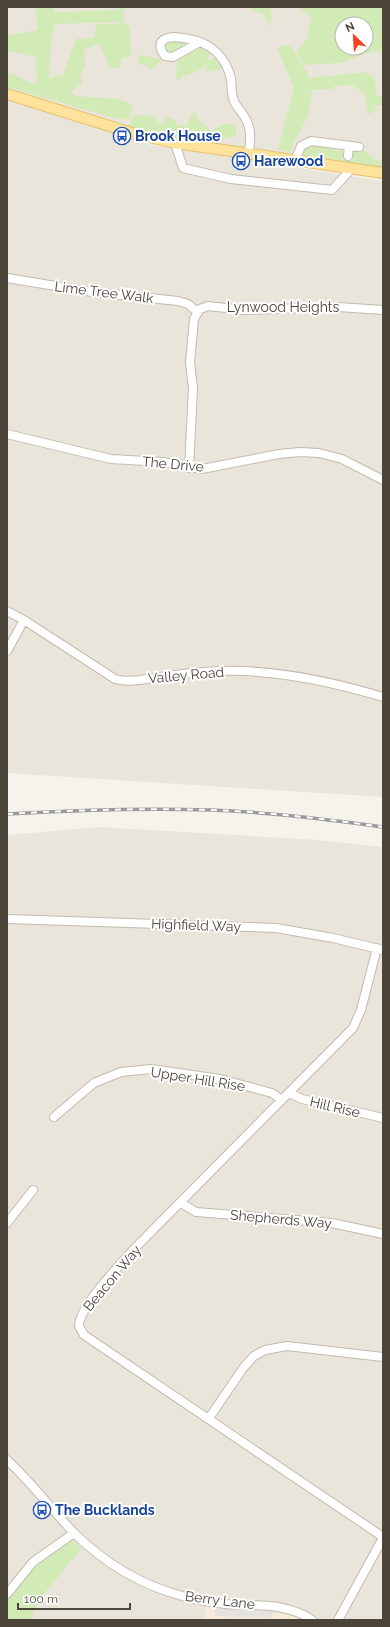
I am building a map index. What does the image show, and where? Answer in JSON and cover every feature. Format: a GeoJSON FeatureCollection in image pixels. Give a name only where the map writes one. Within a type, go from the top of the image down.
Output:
{"type":"FeatureCollection","features":[{"type":"Feature","properties":{"kind":"main road"},"geometry":{"type":"LineString","coordinates":[[7,94],[135,134],[174,143],[248,155],[383,173]]}},
{"type":"Feature","properties":{"kind":"street"},"geometry":{"type":"LineString","coordinates":[[200,42],[206,43],[216,52],[229,72],[234,101],[249,124],[250,132],[248,155]]}},
{"type":"Feature","properties":{"kind":"street"},"geometry":{"type":"LineString","coordinates":[[295,161],[301,146],[311,141],[359,147]]}},
{"type":"Feature","properties":{"kind":"street"},"geometry":{"type":"LineString","coordinates":[[174,143],[183,168],[230,179],[332,190],[352,168]]}},
{"type":"Feature","properties":{"kind":"street"},"geometry":{"type":"LineString","coordinates":[[348,156],[350,146]]}},
{"type":"Feature","properties":{"kind":"street","name":"Lime Tree Walk"},"geometry":{"type":"LineString","coordinates":[[7,278],[92,292],[178,301],[188,304],[197,312]]}},
{"type":"Feature","properties":{"kind":"street","name":"Lynwood Heights"},"geometry":{"type":"LineString","coordinates":[[197,312],[208,306],[244,310],[338,307],[383,310]]}},
{"type":"Feature","properties":{"kind":"street"},"geometry":{"type":"LineString","coordinates":[[189,468],[193,402],[190,362],[194,319],[197,312]]}},
{"type":"Feature","properties":{"kind":"street","name":"The Drive"},"geometry":{"type":"LineString","coordinates":[[7,434],[111,460],[163,462],[189,468],[202,469],[279,454],[300,452],[319,453],[342,459],[383,480]]}},
{"type":"Feature","properties":{"kind":"street","name":"Valley Road"},"geometry":{"type":"LineString","coordinates":[[7,610],[115,680],[132,681],[206,672],[257,672],[320,680],[383,697]]}},
{"type":"Feature","properties":{"kind":"street"},"geometry":{"type":"LineString","coordinates":[[7,651],[24,620]]}},
{"type":"Feature","properties":{"kind":"street","name":"Highfield Way"},"geometry":{"type":"LineString","coordinates":[[7,919],[276,928],[333,938],[380,949]]}},
{"type":"Feature","properties":{"kind":"street","name":"Beacon Way"},"geometry":{"type":"LineString","coordinates":[[380,949],[361,1010],[353,1028],[110,1276],[82,1314],[78,1326],[84,1335],[383,1537]]}},
{"type":"Feature","properties":{"kind":"street","name":"Upper Hill Rise"},"geometry":{"type":"LineString","coordinates":[[54,1117],[94,1083],[121,1072],[151,1069],[220,1080],[272,1093],[282,1100]]}},
{"type":"Feature","properties":{"kind":"street","name":"Hill Rise"},"geometry":{"type":"LineString","coordinates":[[289,1093],[302,1099],[383,1118]]}},
{"type":"Feature","properties":{"kind":"street"},"geometry":{"type":"LineString","coordinates":[[7,1224],[33,1190]]}},
{"type":"Feature","properties":{"kind":"street","name":"Shepherds Way"},"geometry":{"type":"LineString","coordinates":[[181,1203],[196,1212],[332,1223],[383,1234]]}},
{"type":"Feature","properties":{"kind":"street"},"geometry":{"type":"LineString","coordinates":[[209,1418],[244,1367],[254,1356],[265,1350],[287,1346],[383,1357]]}},
{"type":"Feature","properties":{"kind":"street","name":"Berry Lane"},"geometry":{"type":"LineString","coordinates":[[7,1460],[74,1532],[102,1557],[142,1582],[181,1596],[208,1602],[294,1610],[312,1620]]}},
{"type":"Feature","properties":{"kind":"street"},"geometry":{"type":"LineString","coordinates":[[7,1594],[33,1562],[74,1532]]}},
{"type":"Feature","properties":{"kind":"street"},"geometry":{"type":"LineString","coordinates":[[338,1620],[383,1537]]}},
{"type":"Feature","properties":{"kind":"shaded area"},"geometry":{"type":"Polygon","coordinates":[[[7,7],[383,7],[383,168],[254,150],[116,126],[7,92],[7,7]]]}},
{"type":"Feature","properties":{"kind":"shaded area"},"geometry":{"type":"Polygon","coordinates":[[[7,100],[151,145],[383,181],[383,797],[7,773],[7,100]]]}},
{"type":"Feature","properties":{"kind":"shaded area"},"geometry":{"type":"Polygon","coordinates":[[[99,827],[317,840],[383,847],[383,1620],[7,1620],[7,835],[99,827]]]}},
{"type":"Feature","properties":{"kind":"shaded area"},"geometry":{"type":"Polygon","coordinates":[[[206,1605],[276,1610],[305,1620],[205,1620],[206,1605]]]}},
{"type":"Feature","properties":{"kind":"shaded area"},"geometry":{"type":"Polygon","coordinates":[[[216,1608],[273,1611],[272,1618],[215,1616],[216,1608]]]}},
{"type":"Feature","properties":{"kind":"green space"},"geometry":{"type":"Polygon","coordinates":[[[35,7],[54,7],[55,12],[119,10],[119,7],[127,7],[123,11],[124,23],[130,27],[131,56],[122,58],[119,68],[110,68],[100,44],[84,50],[85,65],[80,77],[83,82],[71,92],[74,96],[119,99],[133,105],[129,120],[110,117],[12,88],[7,89],[7,73],[37,84],[36,57],[7,51],[7,32],[9,35],[38,30],[35,7]],[[119,12],[118,22],[55,24],[51,42],[49,78],[63,75],[76,39],[94,37],[97,24],[119,24],[119,12]]]}},
{"type":"Feature","properties":{"kind":"green space"},"geometry":{"type":"Polygon","coordinates":[[[251,7],[270,7],[272,19],[269,26],[263,14],[252,11],[251,7]]]}},
{"type":"Feature","properties":{"kind":"green space"},"geometry":{"type":"Polygon","coordinates":[[[299,7],[383,7],[383,51],[374,52],[374,16],[334,16],[334,56],[359,56],[340,63],[304,65],[296,52],[307,39],[311,18],[299,7]]]}},
{"type":"Feature","properties":{"kind":"green space"},"geometry":{"type":"Polygon","coordinates":[[[169,39],[183,42],[185,44],[183,48],[172,54],[165,52],[164,47],[169,39]]]}},
{"type":"Feature","properties":{"kind":"green space"},"geometry":{"type":"Polygon","coordinates":[[[283,45],[292,47],[310,78],[367,72],[375,80],[376,95],[383,97],[383,105],[374,105],[377,111],[367,114],[366,95],[355,87],[349,85],[335,86],[332,89],[312,90],[308,116],[289,152],[278,150],[294,87],[277,49],[283,45]]]}},
{"type":"Feature","properties":{"kind":"green space"},"geometry":{"type":"Polygon","coordinates":[[[201,48],[212,51],[207,59],[210,60],[214,57],[221,65],[219,70],[207,72],[205,66],[202,69],[184,76],[179,81],[176,78],[177,60],[201,48]]]}},
{"type":"Feature","properties":{"kind":"green space"},"geometry":{"type":"Polygon","coordinates":[[[141,55],[161,59],[160,63],[151,69],[138,62],[137,58],[141,55]]]}},
{"type":"Feature","properties":{"kind":"green space"},"geometry":{"type":"Polygon","coordinates":[[[195,111],[197,119],[212,131],[223,124],[236,126],[236,136],[224,139],[208,147],[131,131],[128,126],[134,115],[147,115],[156,117],[159,123],[162,124],[167,117],[175,120],[177,127],[182,124],[186,127],[195,111]]]}},
{"type":"Feature","properties":{"kind":"green space"},"geometry":{"type":"Polygon","coordinates":[[[319,138],[331,140],[333,149],[343,151],[344,159],[352,160],[354,150],[365,151],[375,160],[383,161],[383,168],[322,159],[314,161],[305,160],[297,148],[301,141],[319,138]]]}},
{"type":"Feature","properties":{"kind":"green space"},"geometry":{"type":"Polygon","coordinates":[[[73,1541],[81,1549],[38,1601],[31,1620],[7,1620],[7,1600],[19,1581],[45,1556],[64,1544],[73,1541]]]}},
{"type":"Feature","properties":{"kind":"railway"},"geometry":{"type":"LineString","coordinates":[[7,814],[58,811],[160,809],[211,810],[297,816],[383,827]]}},
{"type":"Feature","properties":{"kind":"place","name":"Brook House"},"geometry":{"type":"Point","coordinates":[122,136]}},
{"type":"Feature","properties":{"kind":"place","name":"Harewood"},"geometry":{"type":"Point","coordinates":[241,161]}},
{"type":"Feature","properties":{"kind":"place","name":"The Bucklands"},"geometry":{"type":"Point","coordinates":[42,1510]}}]}
